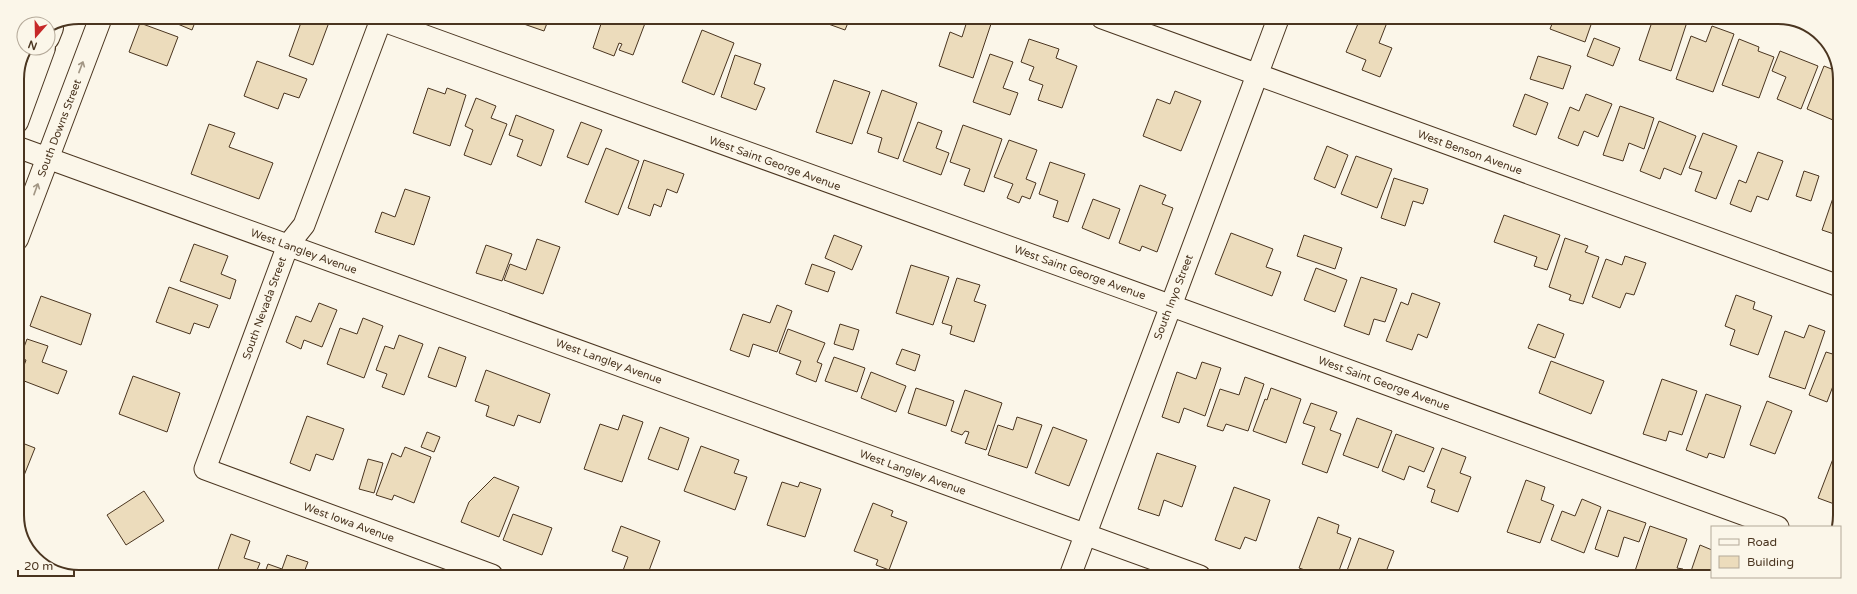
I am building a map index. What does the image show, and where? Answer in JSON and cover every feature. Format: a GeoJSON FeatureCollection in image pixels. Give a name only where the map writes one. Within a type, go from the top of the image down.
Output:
{"type":"FeatureCollection","features":[{"type":"Feature","properties":{"kind":"main road","name":"South Downs Street"},"geometry":{"type":"LineString","coordinates":[[24,220],[98,24]]}},
{"type":"Feature","properties":{"kind":"main road"},"geometry":{"type":"LineString","coordinates":[[24,103],[41,56]]}},
{"type":"Feature","properties":{"kind":"street","name":"South Nevada Street"},"geometry":{"type":"LineString","coordinates":[[205,469],[288,244],[304,224],[379,24]]}},
{"type":"Feature","properties":{"kind":"street","name":"West Saint George Avenue"},"geometry":{"type":"LineString","coordinates":[[395,24],[1775,526]]}},
{"type":"Feature","properties":{"kind":"street","name":"West Benson Avenue"},"geometry":{"type":"LineString","coordinates":[[1119,24],[1833,284]]}},
{"type":"Feature","properties":{"kind":"street","name":"South Inyo Street"},"geometry":{"type":"LineString","coordinates":[[1072,570],[1276,24]]}},
{"type":"Feature","properties":{"kind":"street","name":"West Langley Avenue"},"geometry":{"type":"LineString","coordinates":[[24,150],[288,244],[1184,570]]}},
{"type":"Feature","properties":{"kind":"street","name":"West Iowa Avenue"},"geometry":{"type":"LineString","coordinates":[[205,469],[478,570]]}},
{"type":"Feature","properties":{"kind":"building"},"geometry":{"type":"Polygon","coordinates":[[[140,24],[178,37],[167,66],[129,52],[140,24]]]}},
{"type":"Feature","properties":{"kind":"building"},"geometry":{"type":"Polygon","coordinates":[[[178,24],[194,24],[192,30],[178,24]]]}},
{"type":"Feature","properties":{"kind":"building"},"geometry":{"type":"Polygon","coordinates":[[[300,24],[328,24],[313,65],[289,56],[300,24]]]}},
{"type":"Feature","properties":{"kind":"building"},"geometry":{"type":"Polygon","coordinates":[[[524,24],[547,24],[544,31],[524,24]]]}},
{"type":"Feature","properties":{"kind":"building"},"geometry":{"type":"Polygon","coordinates":[[[601,24],[645,24],[633,55],[619,50],[622,44],[619,43],[614,56],[593,48],[601,24]]]}},
{"type":"Feature","properties":{"kind":"building"},"geometry":{"type":"Polygon","coordinates":[[[828,24],[848,24],[845,30],[828,24]]]}},
{"type":"Feature","properties":{"kind":"building"},"geometry":{"type":"Polygon","coordinates":[[[966,24],[991,24],[973,78],[939,66],[950,32],[962,37],[966,24]]]}},
{"type":"Feature","properties":{"kind":"building"},"geometry":{"type":"Polygon","coordinates":[[[1358,24],[1386,24],[1379,43],[1392,48],[1380,77],[1362,70],[1366,60],[1346,52],[1358,24]]]}},
{"type":"Feature","properties":{"kind":"building"},"geometry":{"type":"Polygon","coordinates":[[[1552,24],[1591,24],[1585,42],[1550,29],[1552,24]]]}},
{"type":"Feature","properties":{"kind":"building"},"geometry":{"type":"Polygon","coordinates":[[[1651,24],[1686,24],[1671,71],[1639,60],[1651,24]]]}},
{"type":"Feature","properties":{"kind":"building"},"geometry":{"type":"Polygon","coordinates":[[[1712,26],[1734,34],[1713,92],[1676,79],[1691,36],[1706,42],[1712,26]]]}},
{"type":"Feature","properties":{"kind":"building"},"geometry":{"type":"Polygon","coordinates":[[[702,30],[734,43],[714,95],[682,82],[702,30]]]}},
{"type":"Feature","properties":{"kind":"building"},"geometry":{"type":"Polygon","coordinates":[[[1594,38],[1620,48],[1613,66],[1587,56],[1594,38]]]}},
{"type":"Feature","properties":{"kind":"building"},"geometry":{"type":"Polygon","coordinates":[[[1029,39],[1059,49],[1056,58],[1077,66],[1062,108],[1038,100],[1043,85],[1029,80],[1034,67],[1021,62],[1029,39]]]}},
{"type":"Feature","properties":{"kind":"building"},"geometry":{"type":"Polygon","coordinates":[[[1739,39],[1759,47],[1758,51],[1774,57],[1759,98],[1722,85],[1739,39]]]}},
{"type":"Feature","properties":{"kind":"building"},"geometry":{"type":"Polygon","coordinates":[[[1780,51],[1818,66],[1801,109],[1777,99],[1786,77],[1772,71],[1780,51]]]}},
{"type":"Feature","properties":{"kind":"building"},"geometry":{"type":"Polygon","coordinates":[[[990,54],[1013,62],[1003,88],[1018,93],[1010,115],[973,102],[990,54]]]}},
{"type":"Feature","properties":{"kind":"building"},"geometry":{"type":"Polygon","coordinates":[[[735,55],[761,64],[754,84],[765,88],[756,110],[721,97],[735,55]]]}},
{"type":"Feature","properties":{"kind":"building"},"geometry":{"type":"Polygon","coordinates":[[[1538,56],[1571,66],[1563,89],[1530,79],[1538,56]]]}},
{"type":"Feature","properties":{"kind":"building"},"geometry":{"type":"Polygon","coordinates":[[[257,61],[307,79],[299,98],[284,93],[278,109],[244,96],[257,61]]]}},
{"type":"Feature","properties":{"kind":"building"},"geometry":{"type":"Polygon","coordinates":[[[1824,66],[1832,69],[1833,120],[1807,109],[1824,66]]]}},
{"type":"Feature","properties":{"kind":"building"},"geometry":{"type":"Polygon","coordinates":[[[834,80],[870,92],[852,144],[816,132],[834,80]]]}},
{"type":"Feature","properties":{"kind":"building"},"geometry":{"type":"Polygon","coordinates":[[[428,88],[445,94],[447,88],[466,95],[450,146],[413,133],[428,88]]]}},
{"type":"Feature","properties":{"kind":"building"},"geometry":{"type":"Polygon","coordinates":[[[882,90],[917,103],[898,159],[878,152],[882,138],[867,133],[882,90]]]}},
{"type":"Feature","properties":{"kind":"building"},"geometry":{"type":"Polygon","coordinates":[[[1175,91],[1201,101],[1181,151],[1143,136],[1157,99],[1170,104],[1175,91]]]}},
{"type":"Feature","properties":{"kind":"building"},"geometry":{"type":"Polygon","coordinates":[[[1525,94],[1548,103],[1536,135],[1513,126],[1525,94]]]}},
{"type":"Feature","properties":{"kind":"building"},"geometry":{"type":"Polygon","coordinates":[[[1586,94],[1612,104],[1598,137],[1584,131],[1578,146],[1558,138],[1570,107],[1579,111],[1586,94]]]}},
{"type":"Feature","properties":{"kind":"building"},"geometry":{"type":"Polygon","coordinates":[[[476,98],[496,106],[491,118],[507,124],[491,165],[464,155],[473,130],[465,126],[476,98]]]}},
{"type":"Feature","properties":{"kind":"building"},"geometry":{"type":"Polygon","coordinates":[[[1620,106],[1654,118],[1644,149],[1629,143],[1623,161],[1603,155],[1620,106]]]}},
{"type":"Feature","properties":{"kind":"building"},"geometry":{"type":"Polygon","coordinates":[[[516,115],[554,130],[541,166],[517,156],[523,140],[509,135],[516,115]]]}},
{"type":"Feature","properties":{"kind":"building"},"geometry":{"type":"Polygon","coordinates":[[[1659,121],[1696,136],[1681,175],[1664,168],[1660,179],[1640,171],[1659,121]]]}},
{"type":"Feature","properties":{"kind":"building"},"geometry":{"type":"Polygon","coordinates":[[[581,122],[602,130],[588,165],[567,157],[581,122]]]}},
{"type":"Feature","properties":{"kind":"building"},"geometry":{"type":"Polygon","coordinates":[[[918,122],[942,131],[936,148],[949,153],[941,175],[903,161],[918,122]]]}},
{"type":"Feature","properties":{"kind":"building"},"geometry":{"type":"Polygon","coordinates":[[[209,124],[235,133],[229,147],[273,163],[259,199],[191,174],[209,124]]]}},
{"type":"Feature","properties":{"kind":"building"},"geometry":{"type":"Polygon","coordinates":[[[963,125],[1002,139],[984,192],[964,185],[970,169],[950,162],[963,125]]]}},
{"type":"Feature","properties":{"kind":"building"},"geometry":{"type":"Polygon","coordinates":[[[1703,133],[1737,146],[1716,199],[1695,191],[1702,172],[1689,168],[1703,133]]]}},
{"type":"Feature","properties":{"kind":"building"},"geometry":{"type":"Polygon","coordinates":[[[1009,140],[1037,150],[1026,179],[1036,183],[1030,199],[1022,196],[1019,203],[1007,198],[1013,184],[994,177],[1009,140]]]}},
{"type":"Feature","properties":{"kind":"building"},"geometry":{"type":"Polygon","coordinates":[[[1327,146],[1348,155],[1335,188],[1314,179],[1327,146]]]}},
{"type":"Feature","properties":{"kind":"building"},"geometry":{"type":"Polygon","coordinates":[[[606,148],[639,161],[618,215],[585,202],[606,148]]]}},
{"type":"Feature","properties":{"kind":"building"},"geometry":{"type":"Polygon","coordinates":[[[1758,152],[1783,161],[1768,200],[1757,196],[1751,212],[1730,204],[1739,180],[1746,183],[1758,152]]]}},
{"type":"Feature","properties":{"kind":"building"},"geometry":{"type":"Polygon","coordinates":[[[1356,156],[1392,169],[1377,208],[1341,194],[1356,156]]]}},
{"type":"Feature","properties":{"kind":"building"},"geometry":{"type":"Polygon","coordinates":[[[644,160],[684,174],[677,193],[667,189],[661,207],[654,204],[650,216],[628,208],[644,160]]]}},
{"type":"Feature","properties":{"kind":"building"},"geometry":{"type":"Polygon","coordinates":[[[1050,162],[1085,174],[1068,222],[1053,217],[1058,201],[1039,194],[1050,162]]]}},
{"type":"Feature","properties":{"kind":"building"},"geometry":{"type":"Polygon","coordinates":[[[1804,171],[1819,176],[1811,201],[1796,196],[1804,171]]]}},
{"type":"Feature","properties":{"kind":"building"},"geometry":{"type":"Polygon","coordinates":[[[1394,178],[1428,189],[1423,204],[1413,201],[1405,226],[1381,218],[1394,178]]]}},
{"type":"Feature","properties":{"kind":"building"},"geometry":{"type":"Polygon","coordinates":[[[1140,185],[1166,195],[1162,204],[1173,208],[1157,252],[1142,246],[1140,251],[1119,243],[1140,185]]]}},
{"type":"Feature","properties":{"kind":"building"},"geometry":{"type":"Polygon","coordinates":[[[405,189],[430,197],[414,245],[375,232],[382,212],[395,217],[405,189]]]}},
{"type":"Feature","properties":{"kind":"building"},"geometry":{"type":"Polygon","coordinates":[[[1833,198],[1833,234],[1822,230],[1833,198]]]}},
{"type":"Feature","properties":{"kind":"building"},"geometry":{"type":"Polygon","coordinates":[[[1093,199],[1120,209],[1109,239],[1082,228],[1093,199]]]}},
{"type":"Feature","properties":{"kind":"building"},"geometry":{"type":"Polygon","coordinates":[[[1504,215],[1560,235],[1547,270],[1534,266],[1537,257],[1494,242],[1504,215]]]}},
{"type":"Feature","properties":{"kind":"building"},"geometry":{"type":"Polygon","coordinates":[[[1231,233],[1273,249],[1266,267],[1281,272],[1272,296],[1215,274],[1231,233]]]}},
{"type":"Feature","properties":{"kind":"building"},"geometry":{"type":"Polygon","coordinates":[[[834,235],[862,246],[852,270],[825,258],[834,235]]]}},
{"type":"Feature","properties":{"kind":"building"},"geometry":{"type":"Polygon","coordinates":[[[1304,235],[1342,248],[1335,269],[1297,256],[1304,235]]]}},
{"type":"Feature","properties":{"kind":"building"},"geometry":{"type":"Polygon","coordinates":[[[1565,238],[1588,246],[1585,252],[1599,257],[1583,304],[1569,300],[1571,295],[1549,287],[1565,238]]]}},
{"type":"Feature","properties":{"kind":"building"},"geometry":{"type":"Polygon","coordinates":[[[537,239],[560,247],[543,294],[504,280],[510,264],[526,270],[537,239]]]}},
{"type":"Feature","properties":{"kind":"building"},"geometry":{"type":"Polygon","coordinates":[[[194,244],[228,256],[221,274],[236,280],[230,299],[180,281],[194,244]]]}},
{"type":"Feature","properties":{"kind":"building"},"geometry":{"type":"Polygon","coordinates":[[[486,245],[512,254],[502,281],[476,273],[486,245]]]}},
{"type":"Feature","properties":{"kind":"building"},"geometry":{"type":"Polygon","coordinates":[[[1625,256],[1646,263],[1634,295],[1626,293],[1620,308],[1592,297],[1606,259],[1622,265],[1625,256]]]}},
{"type":"Feature","properties":{"kind":"building"},"geometry":{"type":"Polygon","coordinates":[[[812,264],[835,272],[828,292],[805,284],[812,264]]]}},
{"type":"Feature","properties":{"kind":"building"},"geometry":{"type":"Polygon","coordinates":[[[911,265],[949,277],[933,325],[896,313],[911,265]]]}},
{"type":"Feature","properties":{"kind":"building"},"geometry":{"type":"Polygon","coordinates":[[[1316,268],[1347,280],[1335,312],[1304,300],[1316,268]]]}},
{"type":"Feature","properties":{"kind":"building"},"geometry":{"type":"Polygon","coordinates":[[[1361,277],[1397,289],[1385,322],[1374,319],[1369,335],[1344,326],[1361,277]]]}},
{"type":"Feature","properties":{"kind":"building"},"geometry":{"type":"Polygon","coordinates":[[[957,278],[980,285],[974,301],[986,305],[974,342],[950,334],[952,326],[942,323],[957,278]]]}},
{"type":"Feature","properties":{"kind":"building"},"geometry":{"type":"Polygon","coordinates":[[[169,287],[218,305],[209,328],[194,323],[190,334],[156,322],[169,287]]]}},
{"type":"Feature","properties":{"kind":"building"},"geometry":{"type":"Polygon","coordinates":[[[1412,293],[1440,303],[1427,338],[1418,334],[1412,350],[1386,341],[1401,302],[1408,305],[1412,293]]]}},
{"type":"Feature","properties":{"kind":"building"},"geometry":{"type":"Polygon","coordinates":[[[1736,295],[1755,302],[1753,309],[1772,316],[1758,355],[1730,345],[1735,330],[1725,326],[1736,295]]]}},
{"type":"Feature","properties":{"kind":"building"},"geometry":{"type":"Polygon","coordinates":[[[41,296],[91,314],[81,345],[30,326],[41,296]]]}},
{"type":"Feature","properties":{"kind":"building"},"geometry":{"type":"Polygon","coordinates":[[[319,303],[337,310],[322,347],[304,340],[301,349],[286,342],[296,316],[311,322],[319,303]]]}},
{"type":"Feature","properties":{"kind":"building"},"geometry":{"type":"Polygon","coordinates":[[[777,305],[792,311],[777,352],[753,344],[749,357],[730,350],[743,314],[770,323],[777,305]]]}},
{"type":"Feature","properties":{"kind":"building"},"geometry":{"type":"Polygon","coordinates":[[[363,318],[383,326],[364,378],[327,364],[340,328],[357,334],[363,318]]]}},
{"type":"Feature","properties":{"kind":"building"},"geometry":{"type":"Polygon","coordinates":[[[840,324],[859,330],[853,350],[834,344],[840,324]]]}},
{"type":"Feature","properties":{"kind":"building"},"geometry":{"type":"Polygon","coordinates":[[[1538,324],[1564,334],[1555,358],[1528,348],[1538,324]]]}},
{"type":"Feature","properties":{"kind":"building"},"geometry":{"type":"Polygon","coordinates":[[[1809,325],[1825,331],[1805,389],[1769,377],[1785,331],[1804,338],[1809,325]]]}},
{"type":"Feature","properties":{"kind":"building"},"geometry":{"type":"Polygon","coordinates":[[[788,329],[825,343],[817,362],[822,364],[816,382],[796,374],[801,361],[779,353],[788,329]]]}},
{"type":"Feature","properties":{"kind":"building"},"geometry":{"type":"Polygon","coordinates":[[[399,335],[423,344],[404,395],[382,387],[387,374],[376,370],[385,346],[394,349],[399,335]]]}},
{"type":"Feature","properties":{"kind":"building"},"geometry":{"type":"Polygon","coordinates":[[[27,339],[48,346],[42,362],[67,371],[58,394],[24,381],[24,365],[26,360],[24,359],[24,347],[27,339]]]}},
{"type":"Feature","properties":{"kind":"building"},"geometry":{"type":"Polygon","coordinates":[[[439,347],[466,357],[456,387],[428,377],[439,347]]]}},
{"type":"Feature","properties":{"kind":"building"},"geometry":{"type":"Polygon","coordinates":[[[902,349],[920,355],[915,371],[896,364],[902,349]]]}},
{"type":"Feature","properties":{"kind":"building"},"geometry":{"type":"Polygon","coordinates":[[[1826,352],[1833,354],[1833,386],[1827,402],[1809,395],[1826,352]]]}},
{"type":"Feature","properties":{"kind":"building"},"geometry":{"type":"Polygon","coordinates":[[[834,357],[865,368],[857,392],[825,381],[834,357]]]}},
{"type":"Feature","properties":{"kind":"building"},"geometry":{"type":"Polygon","coordinates":[[[1551,361],[1604,381],[1591,414],[1539,393],[1551,361]]]}},
{"type":"Feature","properties":{"kind":"building"},"geometry":{"type":"Polygon","coordinates":[[[1202,362],[1221,368],[1205,416],[1184,408],[1179,423],[1162,417],[1177,372],[1196,379],[1202,362]]]}},
{"type":"Feature","properties":{"kind":"building"},"geometry":{"type":"Polygon","coordinates":[[[486,370],[550,394],[540,423],[518,415],[514,426],[486,416],[489,406],[475,401],[486,370]]]}},
{"type":"Feature","properties":{"kind":"building"},"geometry":{"type":"Polygon","coordinates":[[[871,372],[906,386],[896,412],[861,398],[871,372]]]}},
{"type":"Feature","properties":{"kind":"building"},"geometry":{"type":"Polygon","coordinates":[[[133,376],[180,393],[167,432],[119,414],[133,376]]]}},
{"type":"Feature","properties":{"kind":"building"},"geometry":{"type":"Polygon","coordinates":[[[1245,377],[1264,384],[1248,431],[1226,424],[1223,431],[1207,426],[1220,389],[1239,395],[1245,377]]]}},
{"type":"Feature","properties":{"kind":"building"},"geometry":{"type":"Polygon","coordinates":[[[1662,379],[1697,391],[1682,435],[1669,431],[1666,441],[1643,434],[1662,379]]]}},
{"type":"Feature","properties":{"kind":"building"},"geometry":{"type":"Polygon","coordinates":[[[916,388],[954,401],[946,426],[908,413],[916,388]]]}},
{"type":"Feature","properties":{"kind":"building"},"geometry":{"type":"Polygon","coordinates":[[[1271,388],[1301,399],[1286,443],[1253,431],[1265,399],[1267,400],[1271,388]]]}},
{"type":"Feature","properties":{"kind":"building"},"geometry":{"type":"Polygon","coordinates":[[[965,390],[1002,403],[986,450],[965,443],[969,432],[965,431],[962,435],[951,431],[965,390]]]}},
{"type":"Feature","properties":{"kind":"building"},"geometry":{"type":"Polygon","coordinates":[[[1706,394],[1741,406],[1724,458],[1709,453],[1707,458],[1686,450],[1706,394]]]}},
{"type":"Feature","properties":{"kind":"building"},"geometry":{"type":"Polygon","coordinates":[[[1767,401],[1792,411],[1775,454],[1750,445],[1767,401]]]}},
{"type":"Feature","properties":{"kind":"building"},"geometry":{"type":"Polygon","coordinates":[[[1311,403],[1337,412],[1330,430],[1341,434],[1327,473],[1302,464],[1315,427],[1303,423],[1311,403]]]}},
{"type":"Feature","properties":{"kind":"building"},"geometry":{"type":"Polygon","coordinates":[[[623,415],[643,422],[622,482],[584,469],[600,424],[618,430],[623,415]]]}},
{"type":"Feature","properties":{"kind":"building"},"geometry":{"type":"Polygon","coordinates":[[[307,416],[344,429],[333,460],[316,454],[310,471],[290,463],[307,416]]]}},
{"type":"Feature","properties":{"kind":"building"},"geometry":{"type":"Polygon","coordinates":[[[1017,417],[1042,425],[1027,468],[988,455],[998,425],[1013,430],[1017,417]]]}},
{"type":"Feature","properties":{"kind":"building"},"geometry":{"type":"Polygon","coordinates":[[[1357,418],[1392,431],[1378,468],[1343,455],[1357,418]]]}},
{"type":"Feature","properties":{"kind":"building"},"geometry":{"type":"Polygon","coordinates":[[[660,427],[689,438],[678,470],[648,459],[660,427]]]}},
{"type":"Feature","properties":{"kind":"building"},"geometry":{"type":"Polygon","coordinates":[[[1053,427],[1087,440],[1069,486],[1035,473],[1053,427]]]}},
{"type":"Feature","properties":{"kind":"building"},"geometry":{"type":"Polygon","coordinates":[[[427,432],[440,437],[434,452],[421,447],[427,432]]]}},
{"type":"Feature","properties":{"kind":"building"},"geometry":{"type":"Polygon","coordinates":[[[1396,434],[1434,448],[1424,472],[1409,466],[1404,480],[1382,471],[1396,434]]]}},
{"type":"Feature","properties":{"kind":"building"},"geometry":{"type":"Polygon","coordinates":[[[24,444],[35,448],[24,476],[24,444]]]}},
{"type":"Feature","properties":{"kind":"building"},"geometry":{"type":"Polygon","coordinates":[[[701,446],[739,460],[734,473],[747,477],[735,510],[684,491],[701,446]]]}},
{"type":"Feature","properties":{"kind":"building"},"geometry":{"type":"Polygon","coordinates":[[[405,447],[431,457],[414,503],[394,495],[392,500],[376,495],[392,453],[401,457],[405,447]]]}},
{"type":"Feature","properties":{"kind":"building"},"geometry":{"type":"Polygon","coordinates":[[[1442,448],[1466,457],[1460,473],[1471,477],[1458,512],[1431,502],[1435,490],[1427,487],[1442,448]]]}},
{"type":"Feature","properties":{"kind":"building"},"geometry":{"type":"Polygon","coordinates":[[[1157,453],[1196,466],[1182,507],[1164,500],[1159,516],[1138,509],[1157,453]]]}},
{"type":"Feature","properties":{"kind":"building"},"geometry":{"type":"Polygon","coordinates":[[[368,459],[383,463],[374,493],[359,489],[368,459]]]}},
{"type":"Feature","properties":{"kind":"building"},"geometry":{"type":"Polygon","coordinates":[[[1833,459],[1833,504],[1818,498],[1833,459]]]}},
{"type":"Feature","properties":{"kind":"building"},"geometry":{"type":"Polygon","coordinates":[[[494,477],[519,487],[499,537],[461,522],[469,502],[494,477]]]}},
{"type":"Feature","properties":{"kind":"building"},"geometry":{"type":"Polygon","coordinates":[[[1526,480],[1545,487],[1541,500],[1554,505],[1540,543],[1507,532],[1526,480]]]}},
{"type":"Feature","properties":{"kind":"building"},"geometry":{"type":"Polygon","coordinates":[[[782,482],[798,487],[800,482],[821,489],[805,537],[767,525],[782,482]]]}},
{"type":"Feature","properties":{"kind":"building"},"geometry":{"type":"Polygon","coordinates":[[[1234,487],[1270,500],[1256,541],[1245,537],[1240,549],[1215,540],[1234,487]]]}},
{"type":"Feature","properties":{"kind":"building"},"geometry":{"type":"Polygon","coordinates":[[[144,491],[164,521],[126,545],[107,515],[144,491]]]}},
{"type":"Feature","properties":{"kind":"building"},"geometry":{"type":"Polygon","coordinates":[[[1582,499],[1601,507],[1584,553],[1551,540],[1562,511],[1575,516],[1582,499]]]}},
{"type":"Feature","properties":{"kind":"building"},"geometry":{"type":"Polygon","coordinates":[[[873,503],[893,511],[891,516],[907,522],[889,570],[876,565],[878,560],[854,551],[873,503]]]}},
{"type":"Feature","properties":{"kind":"building"},"geometry":{"type":"Polygon","coordinates":[[[1608,510],[1646,523],[1639,542],[1624,537],[1618,557],[1595,549],[1608,510]]]}},
{"type":"Feature","properties":{"kind":"building"},"geometry":{"type":"Polygon","coordinates":[[[513,514],[552,528],[542,555],[503,540],[513,514]]]}},
{"type":"Feature","properties":{"kind":"building"},"geometry":{"type":"Polygon","coordinates":[[[1318,517],[1339,525],[1337,533],[1351,538],[1339,570],[1305,570],[1299,568],[1318,517]]]}},
{"type":"Feature","properties":{"kind":"building"},"geometry":{"type":"Polygon","coordinates":[[[621,526],[660,541],[649,570],[623,570],[628,557],[612,551],[621,526]]]}},
{"type":"Feature","properties":{"kind":"building"},"geometry":{"type":"Polygon","coordinates":[[[1650,526],[1687,539],[1677,568],[1683,570],[1635,570],[1650,526]]]}},
{"type":"Feature","properties":{"kind":"building"},"geometry":{"type":"Polygon","coordinates":[[[231,534],[250,541],[244,558],[260,563],[257,570],[218,570],[231,534]]]}},
{"type":"Feature","properties":{"kind":"building"},"geometry":{"type":"Polygon","coordinates":[[[1359,538],[1394,551],[1387,570],[1347,570],[1359,538]]]}},
{"type":"Feature","properties":{"kind":"building"},"geometry":{"type":"Polygon","coordinates":[[[1700,545],[1711,550],[1711,570],[1691,570],[1700,545]]]}},
{"type":"Feature","properties":{"kind":"building"},"geometry":{"type":"Polygon","coordinates":[[[287,555],[308,562],[305,570],[266,570],[268,564],[282,569],[287,555]]]}}]}
